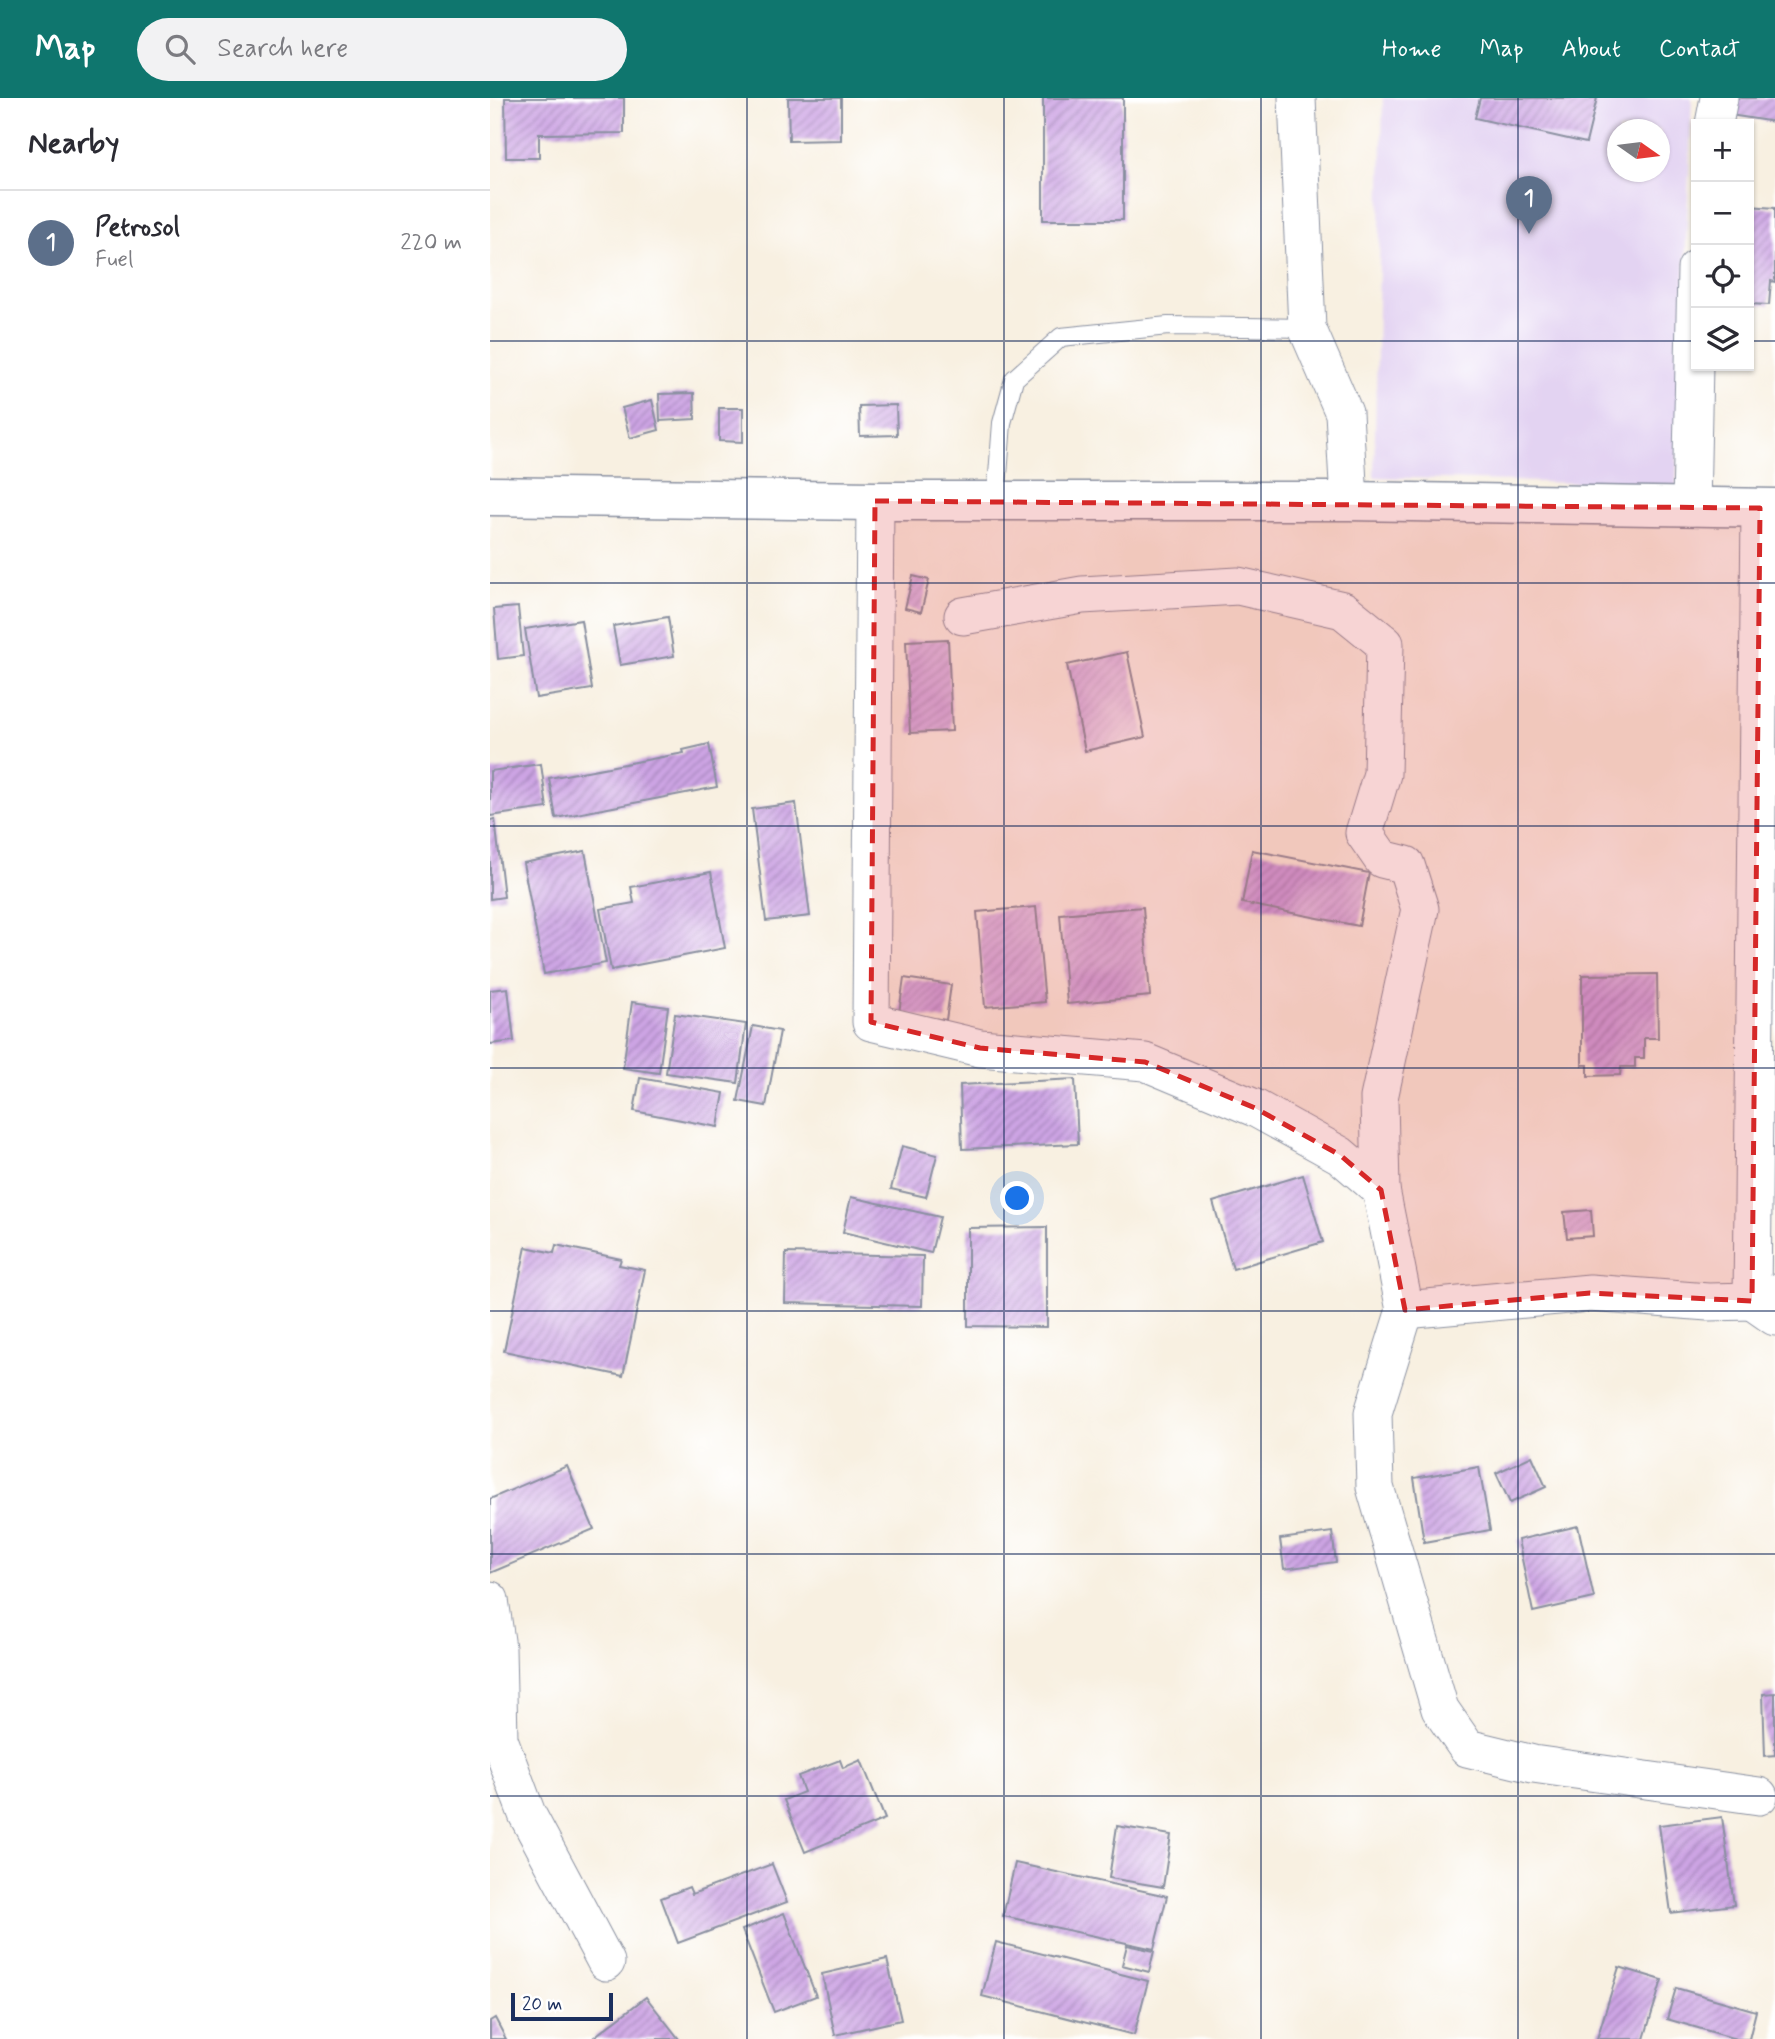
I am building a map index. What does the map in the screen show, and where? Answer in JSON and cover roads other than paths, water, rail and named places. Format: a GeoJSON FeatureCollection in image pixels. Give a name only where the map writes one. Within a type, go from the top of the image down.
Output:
{"type":"FeatureCollection","features":[{"type":"Feature","properties":{"kind":"highway"},"geometry":{"type":"LineString","coordinates":[[490,496],[875,501],[1349,501],[1768,508]]}},
{"type":"Feature","properties":{"kind":"street"},"geometry":{"type":"LineString","coordinates":[[1297,98],[1307,328],[1344,413],[1349,501]]}},
{"type":"Feature","properties":{"kind":"street"},"geometry":{"type":"LineString","coordinates":[[1715,119],[1718,98]]}},
{"type":"Feature","properties":{"kind":"street"},"geometry":{"type":"LineString","coordinates":[[1691,507],[1695,308]]}},
{"type":"Feature","properties":{"kind":"street"},"geometry":{"type":"LineString","coordinates":[[875,501],[871,1022],[980,1048],[1145,1062],[1255,1108],[1340,1155],[1381,1190]]}},
{"type":"Feature","properties":{"kind":"street"},"geometry":{"type":"LineString","coordinates":[[1405,1310],[1590,1293],[1768,1304],[1768,508]]}},
{"type":"Feature","properties":{"kind":"street"},"geometry":{"type":"LineString","coordinates":[[964,616],[1082,595],[1238,586],[1343,610],[1385,644],[1382,774],[1364,833],[1382,859],[1406,865],[1420,909],[1379,1098],[1381,1190],[1405,1310],[1373,1413],[1375,1487],[1440,1709],[1467,1748],[1533,1764],[1759,1796]]}},
{"type":"Feature","properties":{"kind":"street"},"geometry":{"type":"LineString","coordinates":[[490,1600],[497,1648],[499,1739],[527,1814],[607,1962]]}},
{"type":"Feature","properties":{"kind":"lane"},"geometry":{"type":"LineString","coordinates":[[996,501],[1002,423],[1014,379],[1061,337],[1168,326],[1307,328]]}},
{"type":"Feature","properties":{"kind":"place","name":"Petrosol"},"geometry":{"type":"Point","coordinates":[1529,234]}}]}
